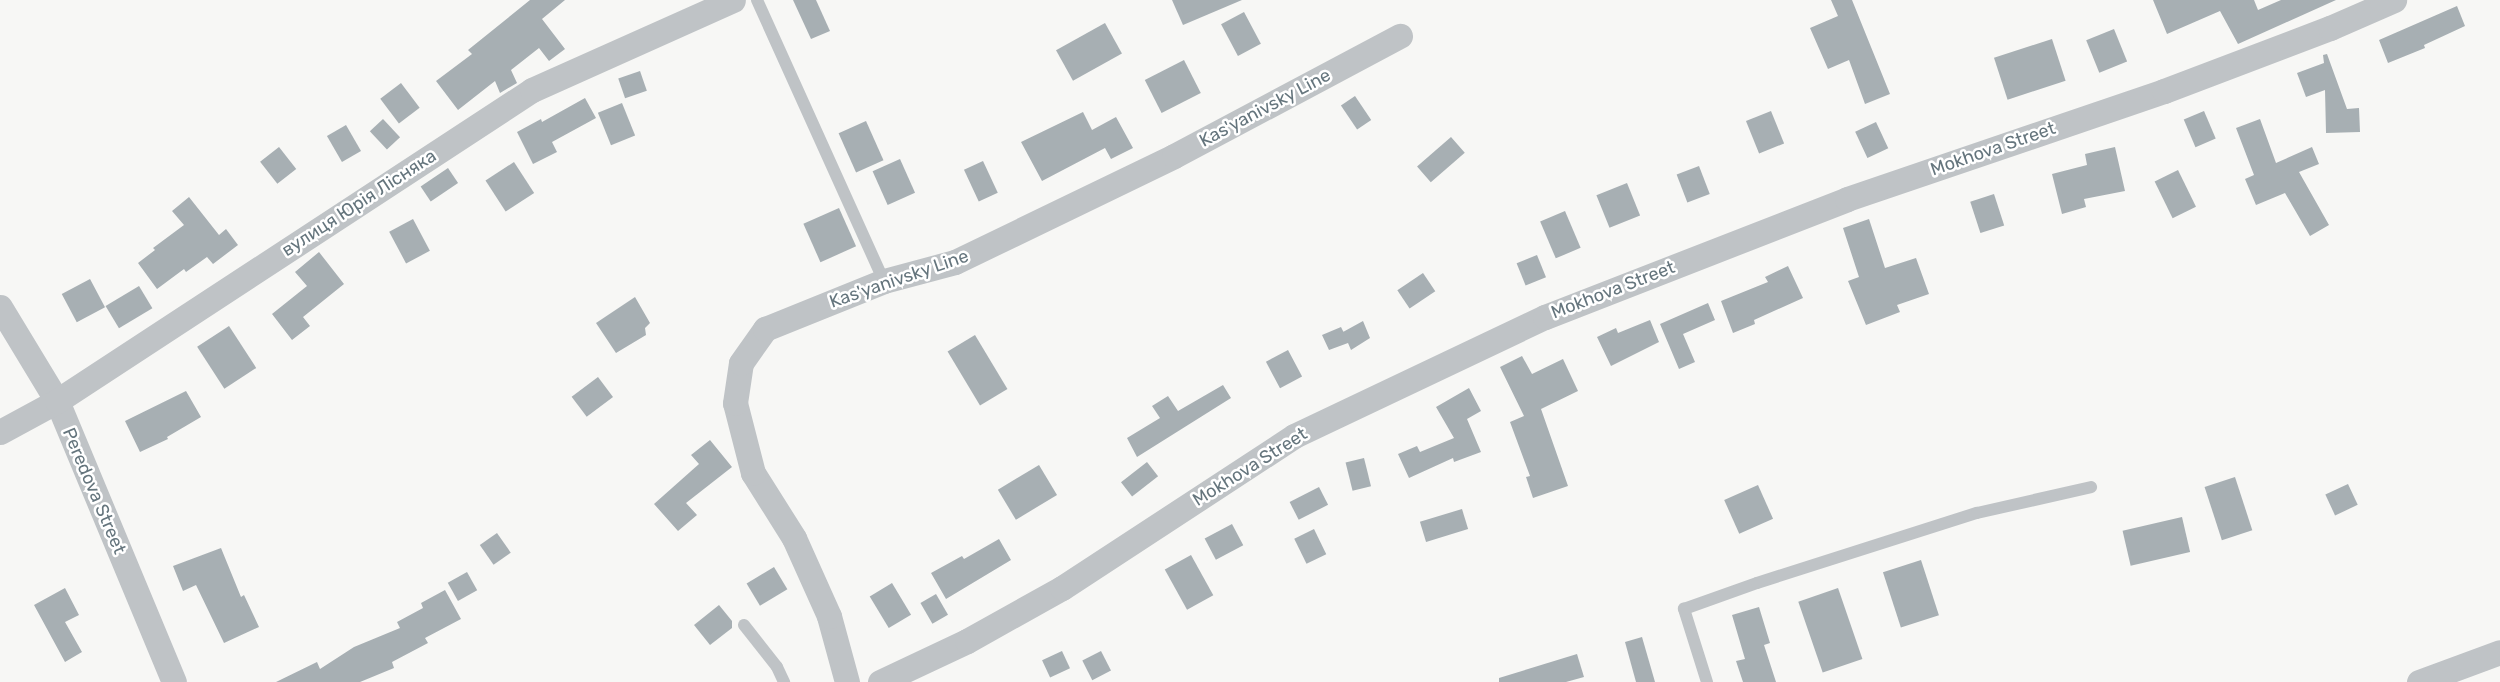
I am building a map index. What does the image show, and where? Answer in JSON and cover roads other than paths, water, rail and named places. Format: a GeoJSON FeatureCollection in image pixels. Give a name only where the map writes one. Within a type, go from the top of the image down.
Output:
{"type":"FeatureCollection","features":[{"type":"Feature","properties":{"kind":"street","name":"вулиця Юрія Лісняка"},"geometry":{"type":"LineString","coordinates":[[0,432],[57,401],[532,90],[732,0]]}},
{"type":"Feature","properties":{"kind":"street","name":"Mokhova Street"},"geometry":{"type":"LineString","coordinates":[[880,682],[967,641],[1062,588],[1294,436],[1544,317],[1847,199],[2164,91],[2330,28],[2394,0]]}},
{"type":"Feature","properties":{"kind":"street","name":"Kas'yanivsky Line"},"geometry":{"type":"LineString","coordinates":[[847,682],[829,616],[798,547],[754,473],[735,403],[741,362],[765,329],[884,281],[955,262],[1174,156],[1400,36]]}},
{"type":"Feature","properties":{"kind":"street","name":"Peredova Street"},"geometry":{"type":"LineString","coordinates":[[0,307],[57,401],[174,682]]}},
{"type":"Feature","properties":{"kind":"street"},"geometry":{"type":"LineString","coordinates":[[2419,682],[2500,652]]}},
{"type":"Feature","properties":{"kind":"street"},"geometry":{"type":"LineString","coordinates":[[917,682],[927,660]]}},
{"type":"Feature","properties":{"kind":"lane"},"geometry":{"type":"LineString","coordinates":[[757,0],[884,281]]}},
{"type":"Feature","properties":{"kind":"lane"},"geometry":{"type":"LineString","coordinates":[[1707,682],[1684,609],[1766,580],[1976,514],[2091,487]]}},
{"type":"Feature","properties":{"kind":"lane"},"geometry":{"type":"LineString","coordinates":[[744,625],[777,667],[784,682]]}}]}
